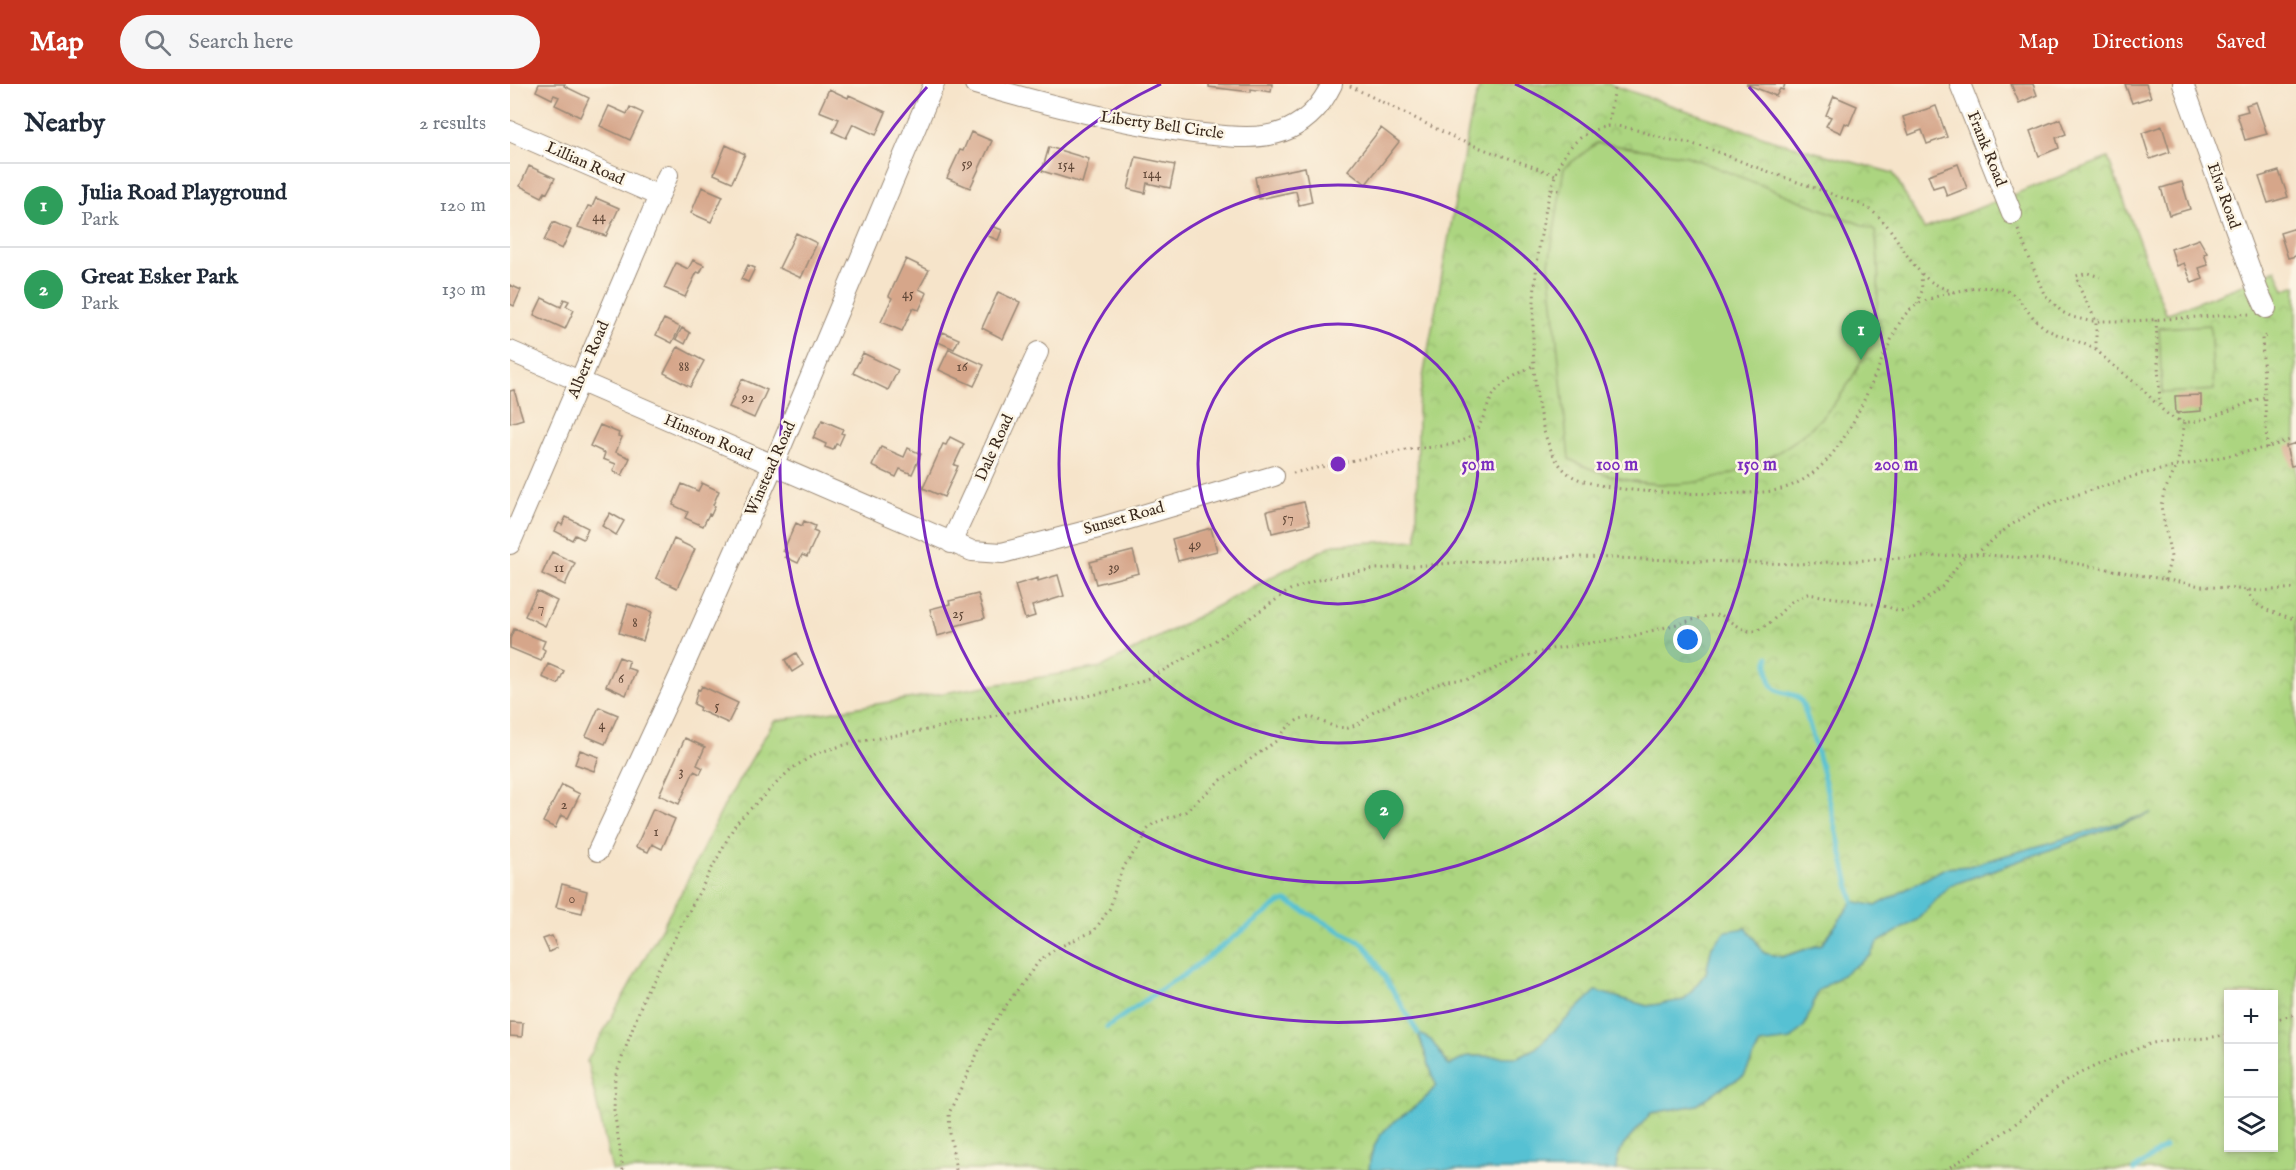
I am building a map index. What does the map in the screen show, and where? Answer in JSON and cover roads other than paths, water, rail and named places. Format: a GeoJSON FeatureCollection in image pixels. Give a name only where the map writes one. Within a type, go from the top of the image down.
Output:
{"type":"FeatureCollection","features":[{"type":"Feature","properties":{"kind":"street","name":"Winstead Road"},"geometry":{"type":"LineString","coordinates":[[598,851],[773,466],[934,84]]}},
{"type":"Feature","properties":{"kind":"street","name":"Liberty Bell Circle"},"geometry":{"type":"LineString","coordinates":[[975,84],[1106,119],[1229,136],[1260,136],[1287,130],[1306,119],[1323,103],[1332,84]]}},
{"type":"Feature","properties":{"kind":"street","name":"Frank Road"},"geometry":{"type":"LineString","coordinates":[[1960,84],[2012,214]]}},
{"type":"Feature","properties":{"kind":"street","name":"Elva Road"},"geometry":{"type":"LineString","coordinates":[[2183,84],[2258,291],[2261,311]]}},
{"type":"Feature","properties":{"kind":"street","name":"Lillian Road"},"geometry":{"type":"LineString","coordinates":[[510,131],[659,196]]}},
{"type":"Feature","properties":{"kind":"street","name":"Albert Road"},"geometry":{"type":"LineString","coordinates":[[510,544],[668,175]]}},
{"type":"Feature","properties":{"kind":"street","name":"Hinston Road"},"geometry":{"type":"LineString","coordinates":[[510,351],[972,551]]}},
{"type":"Feature","properties":{"kind":"street","name":"Dale Road"},"geometry":{"type":"LineString","coordinates":[[951,543],[1038,352]]}},
{"type":"Feature","properties":{"kind":"street","name":"Sunset Road"},"geometry":{"type":"LineString","coordinates":[[972,551],[1002,552],[1102,527],[1274,477]]}},
{"type":"Feature","properties":{"kind":"water"},"geometry":{"type":"Polygon","coordinates":[[[2152,813],[1949,886],[1917,920],[1877,943],[1870,956],[1818,991],[1805,1025],[1791,1040],[1760,1044],[1744,1076],[1721,1088],[1697,1105],[1651,1113],[1623,1146],[1617,1159],[1616,1170],[1369,1170],[1372,1153],[1378,1139],[1396,1120],[1427,1096],[1436,1085],[1418,1033],[1431,1040],[1449,1066],[1468,1056],[1518,1057],[1536,1048],[1596,991],[1647,1006],[1684,1000],[1706,973],[1712,946],[1726,931],[1747,928],[1764,953],[1782,957],[1822,944],[1853,901],[1876,906],[1945,868],[1969,866],[2152,813]]]}},
{"type":"Feature","properties":{"kind":"waterway"},"geometry":{"type":"LineString","coordinates":[[1768,657],[1772,684],[1776,689],[1794,695],[1803,705],[1824,778],[1853,901]]}},
{"type":"Feature","properties":{"kind":"waterway"},"geometry":{"type":"LineString","coordinates":[[1107,1027],[1184,975],[1278,904],[1286,901],[1362,943],[1370,952],[1418,1033]]}},
{"type":"Feature","properties":{"kind":"waterway"},"geometry":{"type":"LineString","coordinates":[[2134,1170],[2165,1147]]}},
{"type":"Feature","properties":{"kind":"place","name":"Julia Road Playground"},"geometry":{"type":"Point","coordinates":[1861,360]}},
{"type":"Feature","properties":{"kind":"place","name":"Great Esker Park"},"geometry":{"type":"Point","coordinates":[1384,840]}}]}
